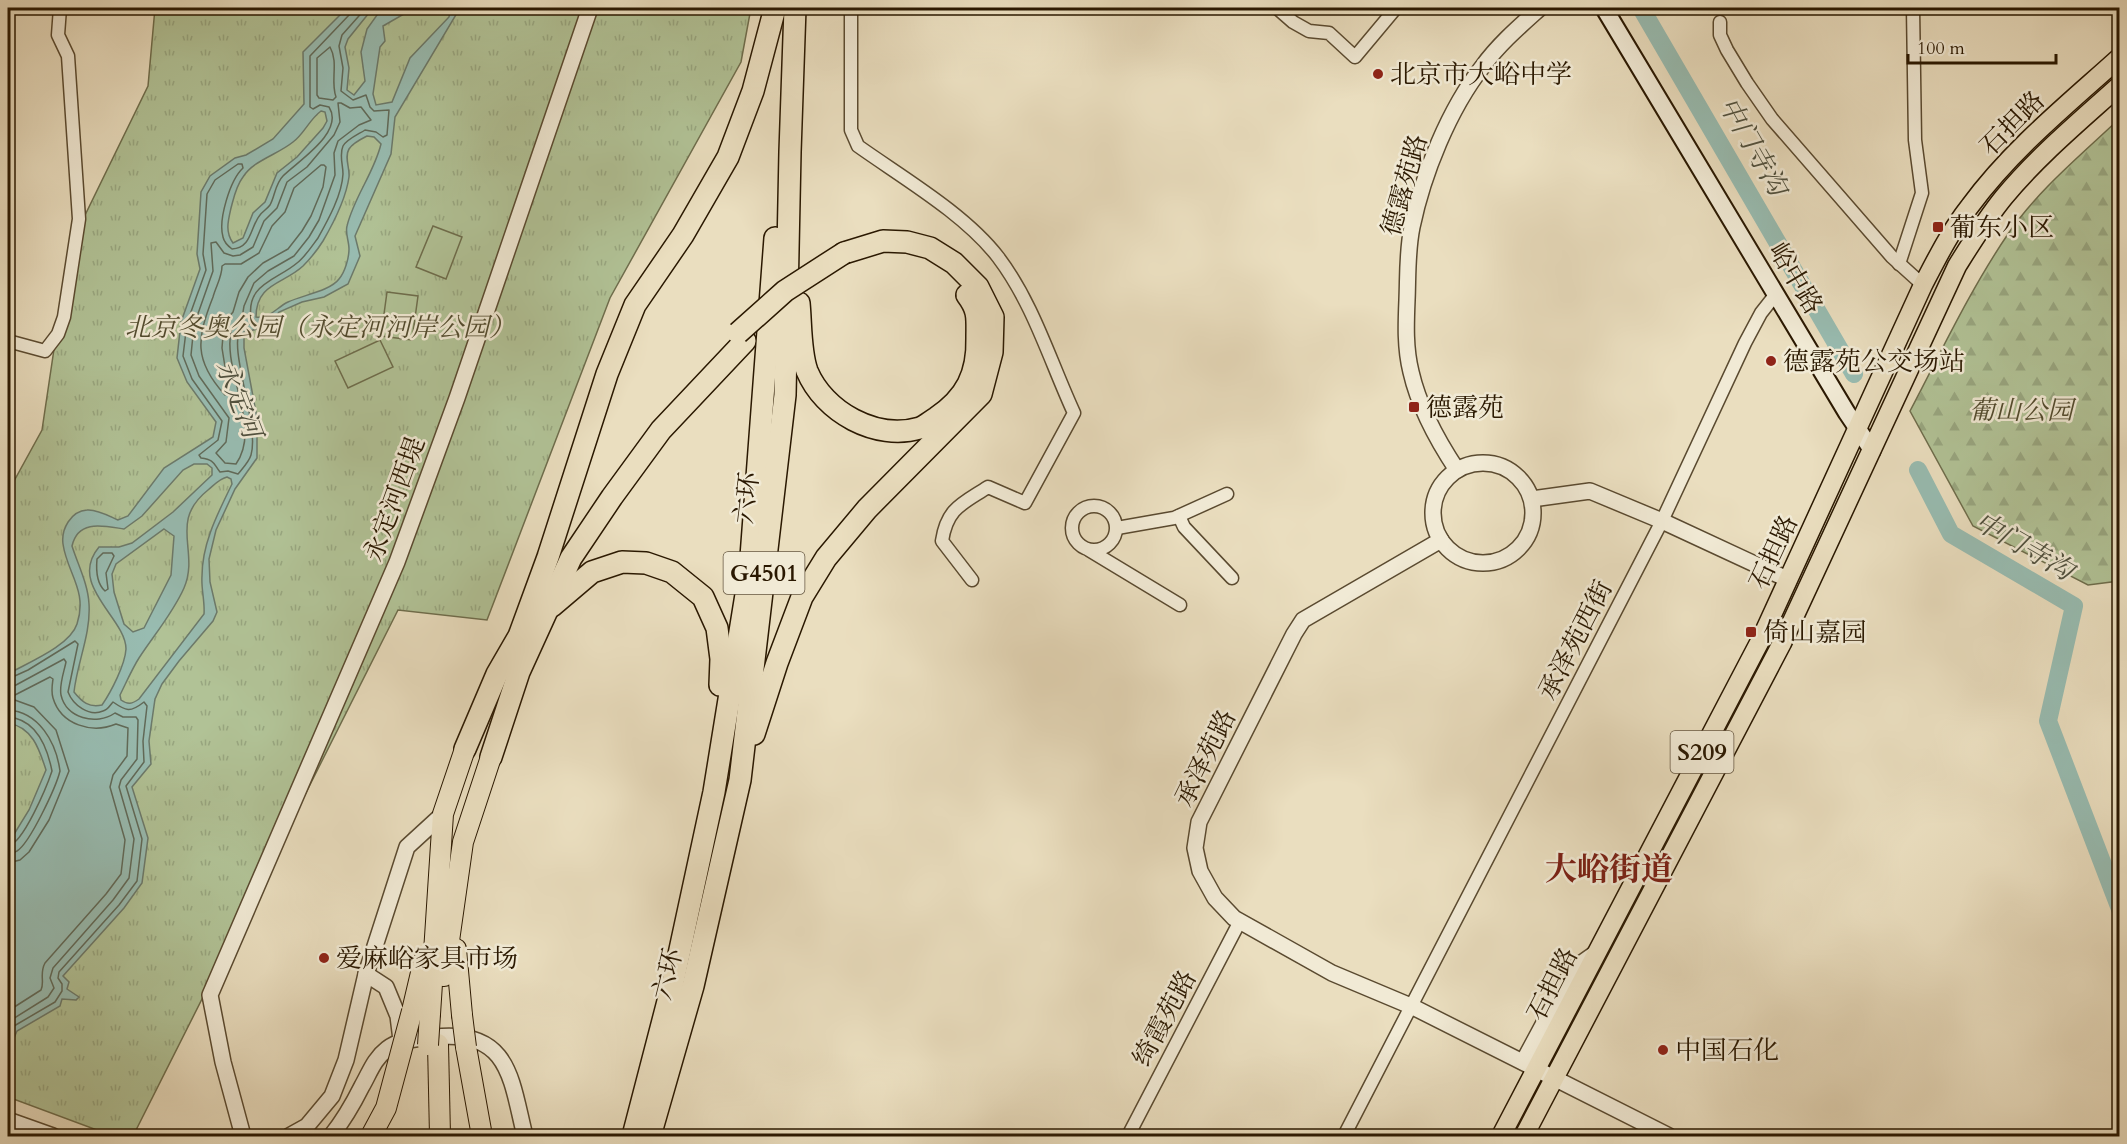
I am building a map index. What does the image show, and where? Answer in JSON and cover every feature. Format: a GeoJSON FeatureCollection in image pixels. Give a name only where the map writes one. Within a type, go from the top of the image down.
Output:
{"type":"FeatureCollection","features":[{"type":"Feature","properties":{"kind":"highway"},"geometry":{"type":"LineString","coordinates":[[519,636],[555,537],[607,374],[635,305],[683,234],[728,157],[753,92],[775,8]]}},
{"type":"Feature","properties":{"kind":"highway","name":"六环"},"geometry":{"type":"LineString","coordinates":[[644,1131],[714,792],[750,570],[776,223],[784,8]]}},
{"type":"Feature","properties":{"kind":"highway","name":"六环"},"geometry":{"type":"LineString","coordinates":[[644,1131],[693,986],[740,780],[785,395],[795,8]]}},
{"type":"Feature","properties":{"kind":"highway"},"geometry":{"type":"LineString","coordinates":[[790,152],[806,370],[822,398],[852,420],[890,431],[921,428],[950,408],[966,389],[978,359],[976,307],[951,274],[925,258],[902,252],[846,257]]}},
{"type":"Feature","properties":{"kind":"highway"},"geometry":{"type":"LineString","coordinates":[[482,1137],[445,905],[443,813],[465,749],[497,674],[603,490],[652,424],[741,337],[846,257],[883,241],[907,242],[930,248],[954,263],[978,287],[993,317],[992,352],[981,394],[867,509],[826,558],[802,597],[777,663],[740,780]]}},
{"type":"Feature","properties":{"kind":"highway"},"geometry":{"type":"LineString","coordinates":[[371,1137],[427,1013],[445,905],[463,842],[519,672],[571,558],[661,430],[741,337]]}},
{"type":"Feature","properties":{"kind":"highway"},"geometry":{"type":"LineString","coordinates":[[547,610],[592,572],[622,562],[646,563],[672,572],[703,597],[717,628],[722,659],[714,792]]}},
{"type":"Feature","properties":{"kind":"highway"},"geometry":{"type":"LineString","coordinates":[[440,1137],[433,1045],[427,1013],[445,905]]}},
{"type":"Feature","properties":{"kind":"highway"},"geometry":{"type":"LineString","coordinates":[[430,1137],[433,1045]]}},
{"type":"Feature","properties":{"kind":"main road","name":"峪中路"},"geometry":{"type":"LineString","coordinates":[[1604,8],[1857,429],[1872,450]]}},
{"type":"Feature","properties":{"kind":"main road","name":"石担路"},"geometry":{"type":"LineString","coordinates":[[1501,1137],[1529,1066],[1597,952],[1760,640],[1923,285],[1964,214],[1995,175],[2024,145],[2120,57]]}},
{"type":"Feature","properties":{"kind":"main road","name":"石担路"},"geometry":{"type":"LineString","coordinates":[[1524,1137],[1782,643],[1957,266],[1980,228],[2005,196],[2040,158],[2120,85]]}},
{"type":"Feature","properties":{"kind":"street"},"geometry":{"type":"LineString","coordinates":[[8,341],[45,351],[58,334],[64,317],[79,219],[69,56],[58,34],[60,8]]}},
{"type":"Feature","properties":{"kind":"street","name":"永定河西堤"},"geometry":{"type":"LineString","coordinates":[[243,1137],[210,995],[397,562],[457,398],[590,8]]}},
{"type":"Feature","properties":{"kind":"street"},"geometry":{"type":"LineString","coordinates":[[851,8],[851,130],[858,146],[968,224],[998,257],[1027,304],[1074,413],[1025,503],[988,488],[959,506],[945,523],[942,541],[972,580]]}},
{"type":"Feature","properties":{"kind":"street"},"geometry":{"type":"LineString","coordinates":[[1277,8],[1293,22],[1309,31],[1329,33],[1355,57],[1396,8]]}},
{"type":"Feature","properties":{"kind":"street","name":"德露苑路"},"geometry":{"type":"LineString","coordinates":[[1457,470],[1434,434],[1410,367],[1406,332],[1412,229],[1420,195],[1453,114],[1481,67],[1500,45],[1540,8]]}},
{"type":"Feature","properties":{"kind":"street"},"geometry":{"type":"LineString","coordinates":[[1899,264],[1922,193],[1915,140],[1912,8]]}},
{"type":"Feature","properties":{"kind":"street"},"geometry":{"type":"LineString","coordinates":[[1720,22],[1719,35],[1727,50],[1772,119],[1899,264],[1923,285]]}},
{"type":"Feature","properties":{"kind":"street","name":"承泽苑西街"},"geometry":{"type":"LineString","coordinates":[[1344,1137],[1662,521],[1745,343],[1761,313],[1776,294]]}},
{"type":"Feature","properties":{"kind":"street"},"geometry":{"type":"LineString","coordinates":[[1488,463],[1504,467],[1517,476],[1532,500],[1533,521],[1527,537],[1516,551],[1502,559],[1485,563],[1468,560],[1453,552],[1441,540],[1435,525],[1433,509],[1437,494],[1445,480],[1457,470],[1472,464],[1488,463]]}},
{"type":"Feature","properties":{"kind":"street"},"geometry":{"type":"LineString","coordinates":[[1532,500],[1590,491],[1662,521],[1789,580]]}},
{"type":"Feature","properties":{"kind":"street"},"geometry":{"type":"LineString","coordinates":[[1117,528],[1179,516],[1227,494]]}},
{"type":"Feature","properties":{"kind":"street"},"geometry":{"type":"LineString","coordinates":[[1085,548],[1099,550],[1106,547],[1115,536],[1117,528],[1112,514],[1107,509],[1092,505],[1078,511],[1072,524],[1074,538],[1085,548],[1180,605]]}},
{"type":"Feature","properties":{"kind":"street"},"geometry":{"type":"LineString","coordinates":[[1179,516],[1184,527],[1232,578]]}},
{"type":"Feature","properties":{"kind":"street","name":"承泽苑路"},"geometry":{"type":"LineString","coordinates":[[1441,540],[1303,620],[1293,634],[1199,822],[1195,848],[1200,871],[1215,898],[1234,918],[1332,973],[1413,1007],[1669,1137]]}},
{"type":"Feature","properties":{"kind":"street"},"geometry":{"type":"LineString","coordinates":[[289,1137],[308,1126],[332,1096],[346,1060],[366,974],[406,847],[443,813]]}},
{"type":"Feature","properties":{"kind":"street","name":"绮霞苑路"},"geometry":{"type":"LineString","coordinates":[[1128,1137],[1240,921]]}},
{"type":"Feature","properties":{"kind":"street"},"geometry":{"type":"LineString","coordinates":[[366,974],[386,987],[398,1016],[401,1040]]}},
{"type":"Feature","properties":{"kind":"street"},"geometry":{"type":"LineString","coordinates":[[330,1137],[345,1119],[372,1064],[387,1049],[401,1040],[453,1035],[480,1041],[495,1051],[504,1062],[511,1077],[525,1137]]}},
{"type":"Feature","properties":{"kind":"street"},"geometry":{"type":"LineString","coordinates":[[8,1120],[53,1137]]}},
{"type":"Feature","properties":{"kind":"green space","name":"北京冬奥公园（永定河河岸公园）"},"geometry":{"type":"Polygon","coordinates":[[[155,8],[751,8],[741,62],[610,298],[487,620],[398,610],[133,1136],[113,1136],[8,1097],[8,492],[42,430],[69,248],[148,86],[155,8]]]}},
{"type":"Feature","properties":{"kind":"green space","name":"葡山公园"},"geometry":{"type":"Polygon","coordinates":[[[2119,119],[2119,581],[2088,585],[1973,526],[1910,411],[1968,299],[2008,234],[2046,188],[2119,119]]]}},
{"type":"Feature","properties":{"kind":"green space"},"geometry":{"type":"Polygon","coordinates":[[[433,226],[462,237],[446,279],[416,267],[433,226]]]}},
{"type":"Feature","properties":{"kind":"green space"},"geometry":{"type":"Polygon","coordinates":[[[387,292],[418,296],[412,340],[381,336],[387,292]]]}},
{"type":"Feature","properties":{"kind":"green space"},"geometry":{"type":"Polygon","coordinates":[[[380,340],[393,367],[348,388],[335,361],[380,340]]]}},
{"type":"Feature","properties":{"kind":"water","name":"永定河"},"geometry":{"type":"Polygon","coordinates":[[[347,8],[373,8],[348,39],[345,47],[349,68],[347,90],[354,95],[365,81],[361,52],[367,29],[382,8],[406,8],[404,14],[383,26],[385,41],[380,47],[373,94],[376,105],[392,102],[410,58],[449,17],[451,8],[460,8],[395,117],[391,154],[355,236],[360,256],[348,284],[324,297],[302,302],[279,312],[267,327],[244,332],[244,348],[257,418],[257,458],[235,489],[216,530],[209,559],[210,582],[217,612],[213,621],[162,684],[155,699],[149,741],[151,764],[132,787],[148,838],[142,883],[124,908],[63,976],[69,982],[67,989],[79,997],[76,1000],[62,999],[60,1006],[17,1031],[8,1052],[8,844],[29,810],[46,770],[29,734],[16,725],[8,723],[8,674],[57,647],[73,632],[77,624],[80,602],[63,544],[65,527],[72,517],[87,510],[118,520],[128,516],[164,468],[213,437],[216,422],[187,382],[177,358],[181,322],[200,269],[197,254],[201,192],[210,176],[235,158],[246,155],[273,139],[304,104],[303,52],[347,8]],[[321,111],[297,139],[253,166],[241,180],[234,196],[228,222],[228,231],[233,243],[243,238],[253,213],[265,202],[277,173],[297,157],[323,128],[327,121],[325,112],[321,111]],[[367,136],[352,145],[347,159],[349,177],[345,194],[323,241],[303,266],[266,291],[257,306],[256,317],[265,316],[288,302],[329,287],[335,283],[345,269],[349,246],[347,229],[350,215],[374,165],[381,144],[374,137],[367,136]],[[194,464],[183,470],[142,516],[124,529],[100,526],[86,528],[75,537],[72,546],[85,582],[89,604],[88,626],[74,692],[90,705],[102,705],[117,678],[126,649],[124,637],[93,588],[90,575],[91,561],[99,547],[119,547],[132,543],[173,512],[212,475],[212,468],[207,464],[194,464]],[[227,477],[196,502],[190,514],[187,525],[189,562],[184,588],[131,671],[120,695],[121,700],[126,703],[139,699],[204,614],[202,581],[205,552],[212,528],[232,484],[231,479],[227,477]],[[164,529],[116,564],[112,574],[114,592],[124,624],[133,632],[144,628],[171,575],[174,536],[164,529]]]}},
{"type":"Feature","properties":{"kind":"waterway","name":"中门寺沟"},"geometry":{"type":"LineString","coordinates":[[1641,8],[1854,374]]}},
{"type":"Feature","properties":{"kind":"waterway","name":"中门寺沟"},"geometry":{"type":"LineString","coordinates":[[1918,470],[1951,534],[2074,606],[2048,721],[2120,909]]}},
{"type":"Feature","properties":{"kind":"place","name":"北京市大峪中学"},"geometry":{"type":"Point","coordinates":[1378,74]}},
{"type":"Feature","properties":{"kind":"place","name":"葡东小区"},"geometry":{"type":"Point","coordinates":[1938,227]}},
{"type":"Feature","properties":{"kind":"place","name":"德露苑公交场站"},"geometry":{"type":"Point","coordinates":[1771,361]}},
{"type":"Feature","properties":{"kind":"place","name":"德露苑"},"geometry":{"type":"Point","coordinates":[1414,407]}},
{"type":"Feature","properties":{"kind":"place","name":"倚山嘉园"},"geometry":{"type":"Point","coordinates":[1751,632]}},
{"type":"Feature","properties":{"kind":"place","name":"爱麻峪家具市场"},"geometry":{"type":"Point","coordinates":[324,958]}},
{"type":"Feature","properties":{"kind":"place","name":"中国石化"},"geometry":{"type":"Point","coordinates":[1663,1050]}},
{"type":"Feature","properties":{"kind":"district","name":"大峪街道"},"geometry":{"type":"Point","coordinates":[1609,869]}}]}
